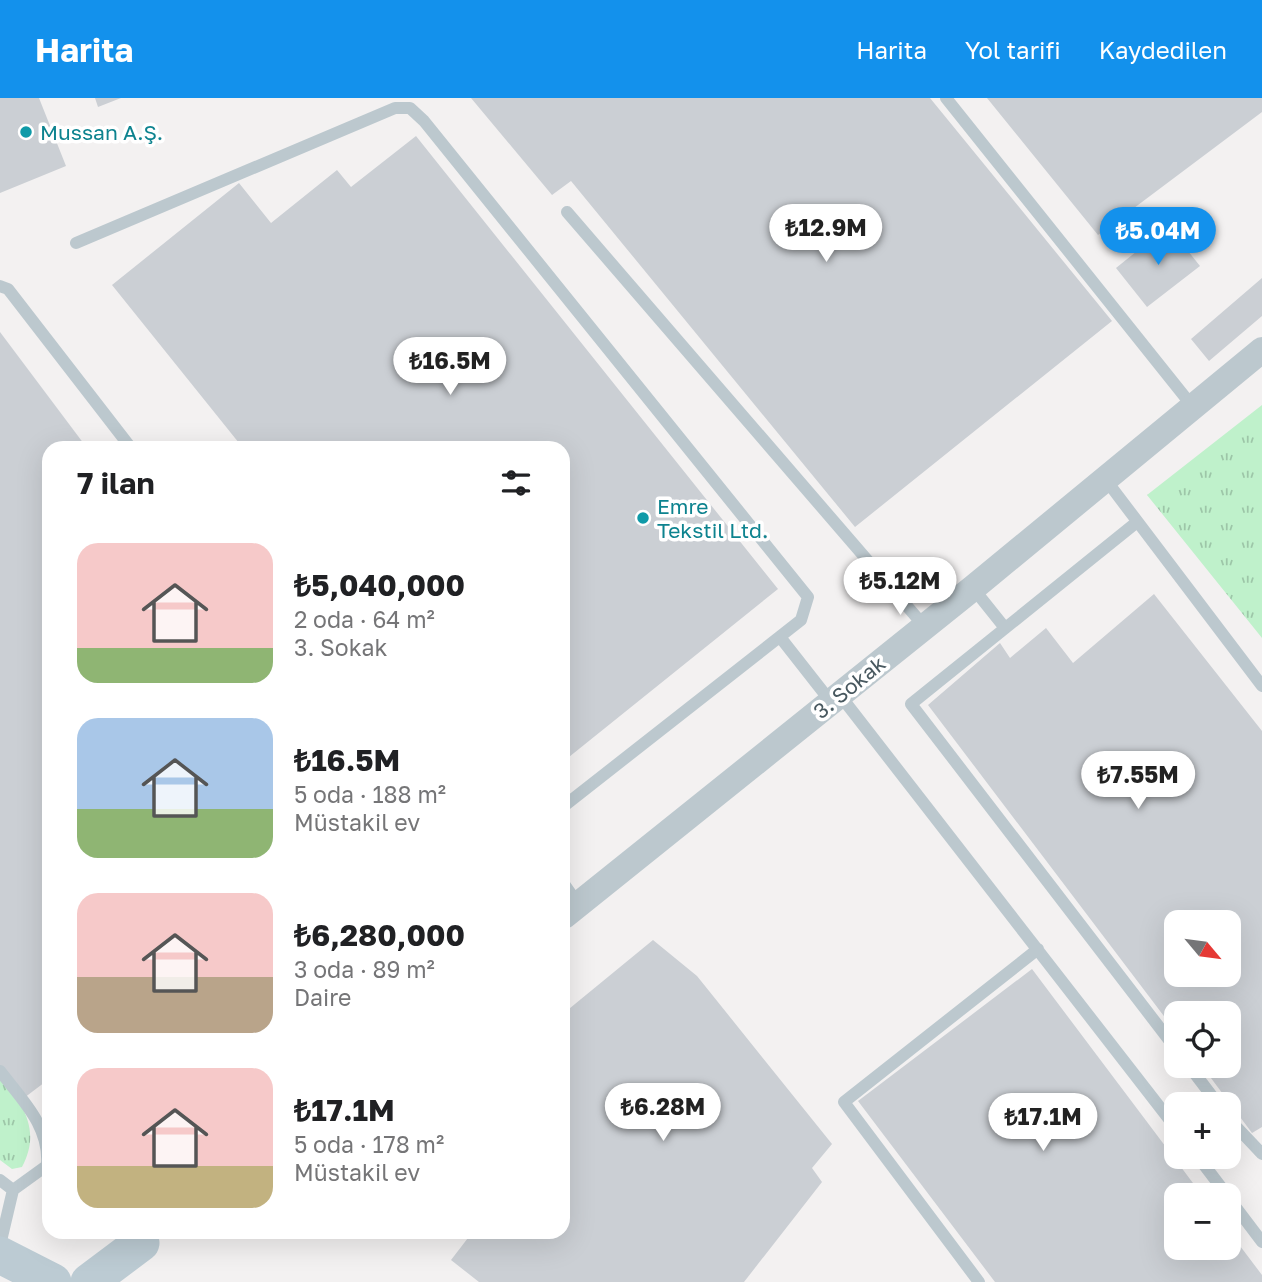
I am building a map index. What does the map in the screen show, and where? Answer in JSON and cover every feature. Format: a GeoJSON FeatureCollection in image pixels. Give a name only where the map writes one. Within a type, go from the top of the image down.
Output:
{"type":"FeatureCollection","features":[{"type":"Feature","properties":{"kind":"main road"},"geometry":{"type":"LineString","coordinates":[[89,1282],[147,1239]]}},
{"type":"Feature","properties":{"kind":"main road"},"geometry":{"type":"LineString","coordinates":[[137,1282],[148,1239]]}},
{"type":"Feature","properties":{"kind":"main road"},"geometry":{"type":"LineString","coordinates":[[0,1255],[53,1282]]}},
{"type":"Feature","properties":{"kind":"street","name":"3. Sokak"},"geometry":{"type":"LineString","coordinates":[[570,899],[925,627],[1262,350]]}},
{"type":"Feature","properties":{"kind":"lane"},"geometry":{"type":"LineString","coordinates":[[947,98],[1193,407]]}},
{"type":"Feature","properties":{"kind":"lane"},"geometry":{"type":"LineString","coordinates":[[76,243],[395,108],[410,108],[424,121],[808,597],[807,609],[801,620],[570,801]]}},
{"type":"Feature","properties":{"kind":"lane"},"geometry":{"type":"LineString","coordinates":[[567,212],[925,627]]}},
{"type":"Feature","properties":{"kind":"lane"},"geometry":{"type":"LineString","coordinates":[[0,286],[8,289],[126,441]]}},
{"type":"Feature","properties":{"kind":"lane"},"geometry":{"type":"LineString","coordinates":[[1106,480],[1262,686]]}},
{"type":"Feature","properties":{"kind":"lane"},"geometry":{"type":"LineString","coordinates":[[1137,522],[911,704],[1164,1033]]}},
{"type":"Feature","properties":{"kind":"lane"},"geometry":{"type":"LineString","coordinates":[[973,588],[1005,628]]}},
{"type":"Feature","properties":{"kind":"lane"},"geometry":{"type":"LineString","coordinates":[[780,637],[835,698],[1038,949],[1164,1112]]}},
{"type":"Feature","properties":{"kind":"lane"},"geometry":{"type":"LineString","coordinates":[[979,1282],[844,1102],[1038,949]]}},
{"type":"Feature","properties":{"kind":"lane"},"geometry":{"type":"LineString","coordinates":[[0,1072],[35,1115],[42,1130]]}},
{"type":"Feature","properties":{"kind":"lane"},"geometry":{"type":"LineString","coordinates":[[1198,1078],[1209,1092]]}},
{"type":"Feature","properties":{"kind":"lane"},"geometry":{"type":"LineString","coordinates":[[1241,1132],[1262,1154]]}},
{"type":"Feature","properties":{"kind":"lane"},"geometry":{"type":"LineString","coordinates":[[0,1245],[13,1190],[42,1168]]}},
{"type":"Feature","properties":{"kind":"lane"},"geometry":{"type":"LineString","coordinates":[[1207,1169],[1218,1183]]}},
{"type":"Feature","properties":{"kind":"lane"},"geometry":{"type":"LineString","coordinates":[[0,1180],[13,1190]]}},
{"type":"Feature","properties":{"kind":"lane"},"geometry":{"type":"LineString","coordinates":[[1241,1214],[1262,1242]]}},
{"type":"Feature","properties":{"kind":"green space"},"geometry":{"type":"Polygon","coordinates":[[[1262,405],[1262,638],[1147,495],[1262,405]]]}},
{"type":"Feature","properties":{"kind":"green space"},"geometry":{"type":"Polygon","coordinates":[[[0,1074],[22,1107],[30,1129],[28,1153],[22,1167],[12,1169],[0,1160],[0,1074]]]}},
{"type":"Feature","properties":{"kind":"building","name":"Mussan A.Ş."},"geometry":{"type":"Polygon","coordinates":[[[0,98],[39,98],[66,166],[0,193],[0,98]]]}},
{"type":"Feature","properties":{"kind":"building"},"geometry":{"type":"Polygon","coordinates":[[[95,98],[121,98],[98,107],[95,98]]]}},
{"type":"Feature","properties":{"kind":"building"},"geometry":{"type":"Polygon","coordinates":[[[471,98],[930,98],[1112,321],[855,527],[571,181],[552,195],[471,98]]]}},
{"type":"Feature","properties":{"kind":"building"},"geometry":{"type":"Polygon","coordinates":[[[987,98],[1262,98],[1262,112],[1098,235],[987,98]]]}},
{"type":"Feature","properties":{"kind":"building","name":"Emre Tekstil Ltd."},"geometry":{"type":"Polygon","coordinates":[[[416,136],[778,589],[570,756],[570,441],[237,441],[112,285],[239,183],[271,223],[337,170],[351,187],[416,136]]]}},
{"type":"Feature","properties":{"kind":"building"},"geometry":{"type":"Polygon","coordinates":[[[1168,226],[1200,266],[1147,307],[1116,268],[1168,226]]]}},
{"type":"Feature","properties":{"kind":"building"},"geometry":{"type":"Polygon","coordinates":[[[1262,278],[1262,316],[1209,361],[1191,339],[1262,278]]]}},
{"type":"Feature","properties":{"kind":"building"},"geometry":{"type":"Polygon","coordinates":[[[0,332],[82,441],[42,441],[42,1084],[24,1098],[0,1067],[0,332]]]}},
{"type":"Feature","properties":{"kind":"building"},"geometry":{"type":"Polygon","coordinates":[[[1154,594],[1262,731],[1262,1127],[1252,1133],[1241,1118],[1241,1092],[1221,1092],[1211,1078],[1241,1078],[1241,1001],[1164,1001],[1164,1016],[928,705],[1000,643],[1010,658],[1046,628],[1073,663],[1154,594]]]}},
{"type":"Feature","properties":{"kind":"building"},"geometry":{"type":"Polygon","coordinates":[[[653,940],[697,976],[832,1144],[812,1168],[822,1182],[744,1282],[479,1282],[451,1260],[467,1239],[570,1239],[570,1008],[653,940]]]}},
{"type":"Feature","properties":{"kind":"building"},"geometry":{"type":"Polygon","coordinates":[[[1032,969],[1164,1144],[1164,1169],[1182,1169],[1193,1183],[1164,1183],[1164,1260],[1241,1260],[1241,1247],[1262,1275],[1262,1282],[995,1282],[858,1101],[1032,969]]]}},
{"type":"Feature","properties":{"kind":"place","name":"Mussan A.Ş."},"geometry":{"type":"Point","coordinates":[26,132]}},
{"type":"Feature","properties":{"kind":"place","name":"Emre Tekstil Ltd."},"geometry":{"type":"Point","coordinates":[643,518]}}]}
